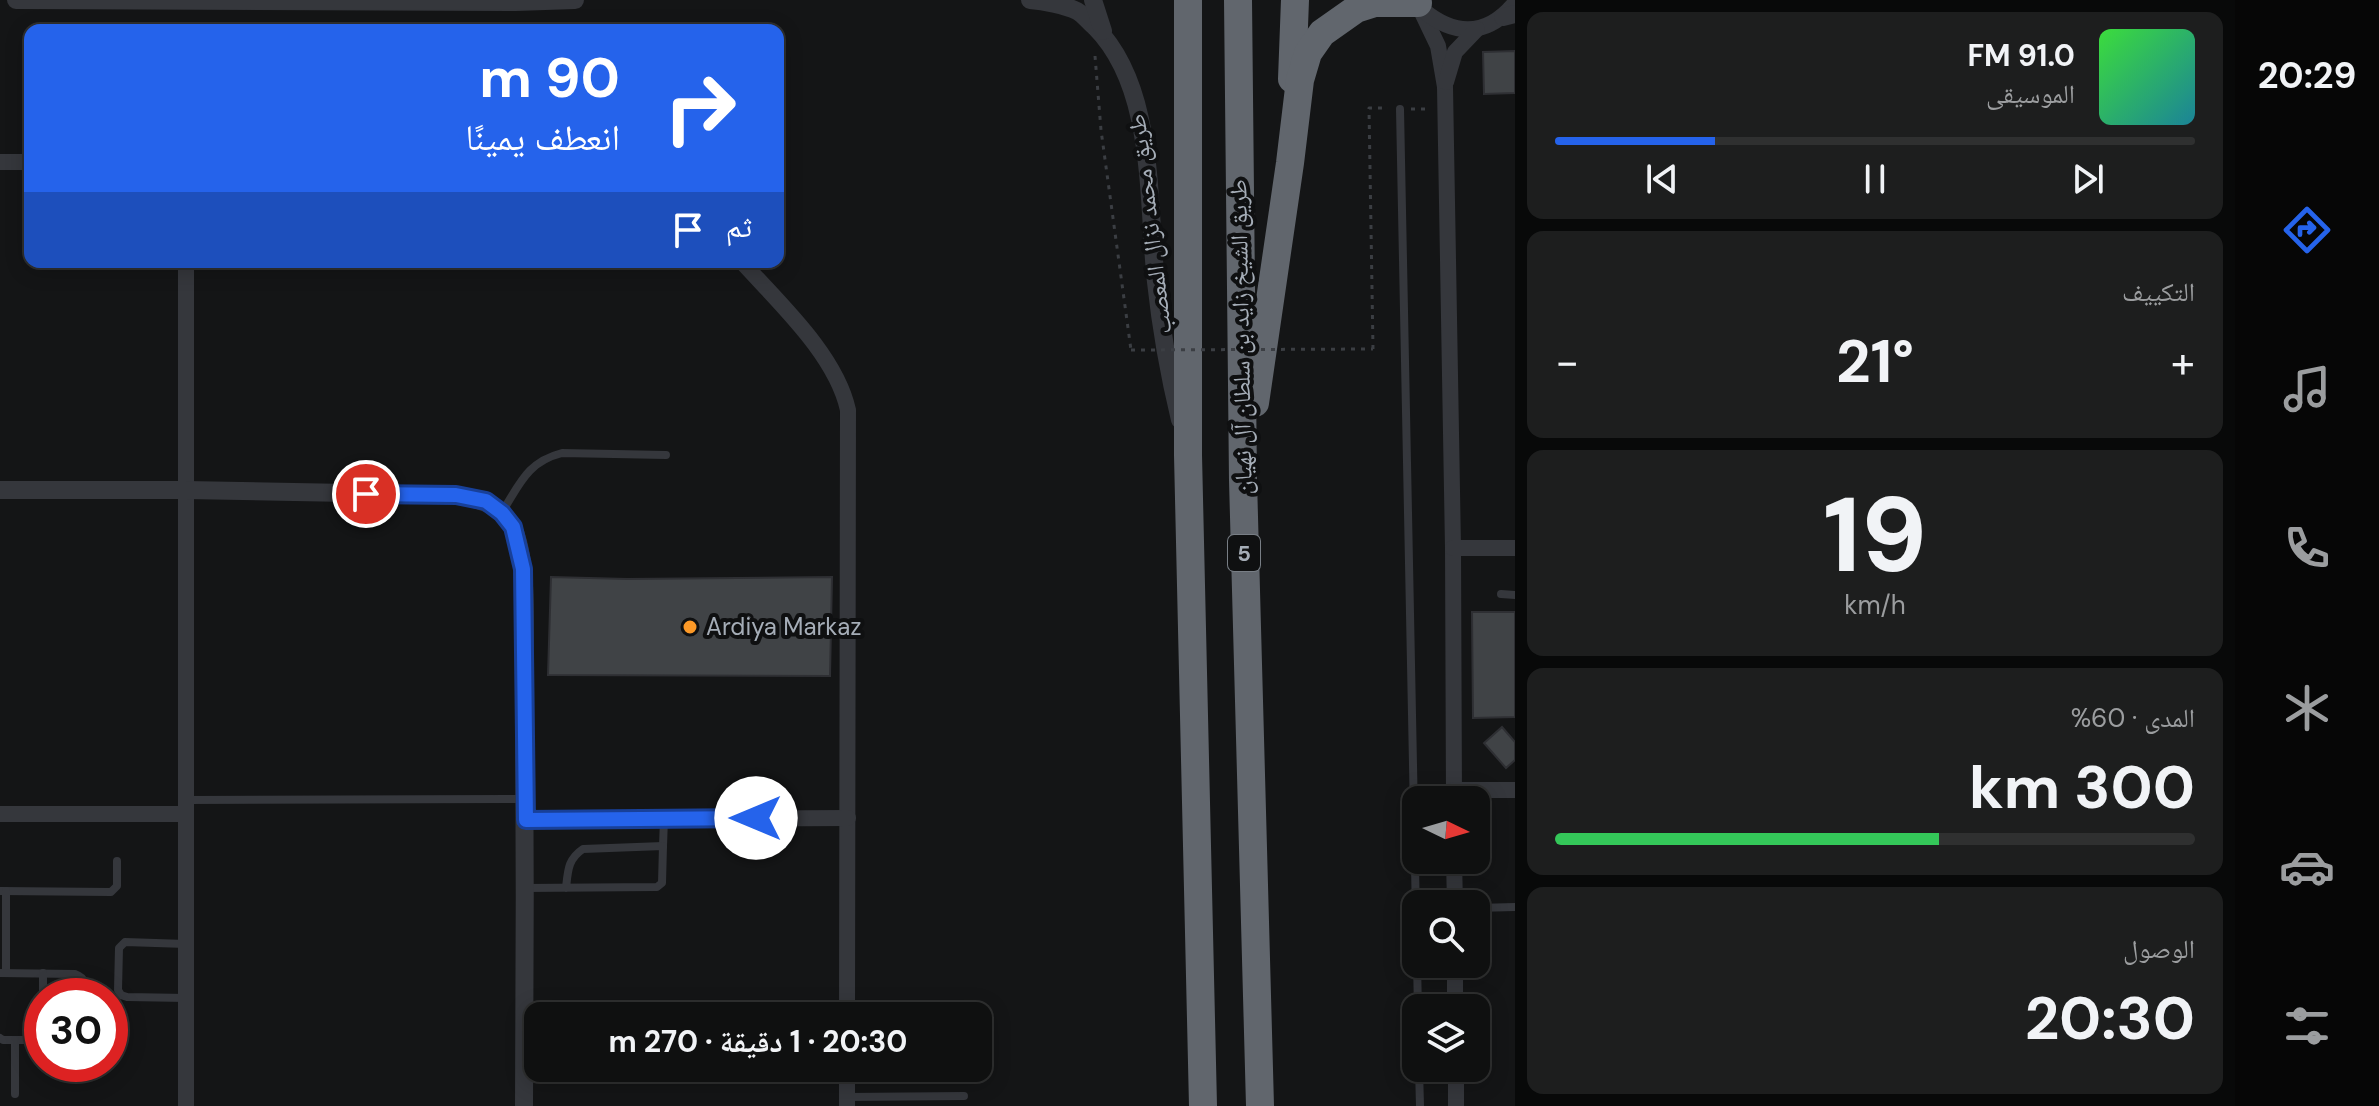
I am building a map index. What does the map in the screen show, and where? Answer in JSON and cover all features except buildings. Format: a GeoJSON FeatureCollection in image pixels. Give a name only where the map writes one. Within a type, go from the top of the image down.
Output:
{"type":"FeatureCollection","features":[{"type":"Feature","properties":{"kind":"highway"},"geometry":{"type":"LineString","coordinates":[[1188,0],[1188,455],[1203,1106]]}},
{"type":"Feature","properties":{"kind":"highway","name":"طريق الشيخ زايد بن سلطان آل نهيان"},"geometry":{"type":"LineString","coordinates":[[1238,0],[1243,480],[1260,1106]]}},
{"type":"Feature","properties":{"kind":"highway"},"geometry":{"type":"LineString","coordinates":[[1290,163],[1295,0]]}},
{"type":"Feature","properties":{"kind":"highway"},"geometry":{"type":"LineString","coordinates":[[1243,480],[1300,80],[1308,53],[1322,33],[1356,9],[1375,3],[1419,4]]}},
{"type":"Feature","properties":{"kind":"street"},"geometry":{"type":"LineString","coordinates":[[16,0],[575,0]]}},
{"type":"Feature","properties":{"kind":"street","name":"طريق محمد نزال المعصب"},"geometry":{"type":"LineString","coordinates":[[1030,0],[1078,11],[1107,39],[1126,72],[1137,109],[1147,170],[1166,361],[1188,455]]}},
{"type":"Feature","properties":{"kind":"street"},"geometry":{"type":"LineString","coordinates":[[1093,0],[1107,39]]}},
{"type":"Feature","properties":{"kind":"street"},"geometry":{"type":"LineString","coordinates":[[1419,4],[1438,23],[1457,29],[1477,29]]}},
{"type":"Feature","properties":{"kind":"street"},"geometry":{"type":"LineString","coordinates":[[1419,4],[1438,46],[1445,87],[1454,786]]}},
{"type":"Feature","properties":{"kind":"street"},"geometry":{"type":"LineString","coordinates":[[1445,87],[1455,52],[1477,29],[1511,12]]}},
{"type":"Feature","properties":{"kind":"street"},"geometry":{"type":"LineString","coordinates":[[0,162],[24,162]]}},
{"type":"Feature","properties":{"kind":"street"},"geometry":{"type":"LineString","coordinates":[[186,268],[186,1106]]}},
{"type":"Feature","properties":{"kind":"street"},"geometry":{"type":"LineString","coordinates":[[747,268],[833,369],[844,390],[848,410],[847,1002]]}},
{"type":"Feature","properties":{"kind":"street"},"geometry":{"type":"LineString","coordinates":[[0,490],[456,495],[486,501],[502,513],[513,527],[523,569],[526,820],[524,1106]]}},
{"type":"Feature","properties":{"kind":"street"},"geometry":{"type":"LineString","coordinates":[[1453,548],[1515,548]]}},
{"type":"Feature","properties":{"kind":"street"},"geometry":{"type":"LineString","coordinates":[[1490,792],[1515,790]]}},
{"type":"Feature","properties":{"kind":"street"},"geometry":{"type":"LineString","coordinates":[[0,814],[186,807]]}},
{"type":"Feature","properties":{"kind":"street"},"geometry":{"type":"LineString","coordinates":[[526,820],[848,818]]}},
{"type":"Feature","properties":{"kind":"street"},"geometry":{"type":"LineString","coordinates":[[1456,1082],[1456,1106]]}},
{"type":"Feature","properties":{"kind":"lane"},"geometry":{"type":"LineString","coordinates":[[1400,109],[1414,786]]}},
{"type":"Feature","properties":{"kind":"lane"},"geometry":{"type":"LineString","coordinates":[[502,513],[527,471],[546,457],[562,453],[666,455]]}},
{"type":"Feature","properties":{"kind":"lane"},"geometry":{"type":"LineString","coordinates":[[1501,594],[1515,595]]}},
{"type":"Feature","properties":{"kind":"lane"},"geometry":{"type":"LineString","coordinates":[[186,807],[525,799]]}},
{"type":"Feature","properties":{"kind":"lane"},"geometry":{"type":"LineString","coordinates":[[525,888],[657,887],[662,883],[664,819]]}},
{"type":"Feature","properties":{"kind":"lane"},"geometry":{"type":"LineString","coordinates":[[566,888],[569,863],[574,854],[583,849],[663,846]]}},
{"type":"Feature","properties":{"kind":"lane"},"geometry":{"type":"LineString","coordinates":[[82,978],[69,973],[3,973],[3,891],[111,892],[117,886],[117,861]]}},
{"type":"Feature","properties":{"kind":"lane"},"geometry":{"type":"LineString","coordinates":[[1490,908],[1515,907]]}},
{"type":"Feature","properties":{"kind":"lane"},"geometry":{"type":"LineString","coordinates":[[186,944],[122,944],[119,948],[118,990],[127,997],[186,998]]}},
{"type":"Feature","properties":{"kind":"lane"},"geometry":{"type":"LineString","coordinates":[[43,973],[43,978]]}},
{"type":"Feature","properties":{"kind":"lane"},"geometry":{"type":"LineString","coordinates":[[0,1038],[24,1040]]}},
{"type":"Feature","properties":{"kind":"lane"},"geometry":{"type":"LineString","coordinates":[[15,1040],[15,1094]]}},
{"type":"Feature","properties":{"kind":"lane"},"geometry":{"type":"LineString","coordinates":[[1419,1082],[1420,1106]]}},
{"type":"Feature","properties":{"kind":"lane"},"geometry":{"type":"LineString","coordinates":[[847,1102],[964,1096]]}},
{"type":"Feature","properties":{"kind":"path"},"geometry":{"type":"LineString","coordinates":[[1092,25],[1101,130],[1131,350],[1373,349],[1369,108]]}},
{"type":"Feature","properties":{"kind":"place","name":"Ardiya Markaz"},"geometry":{"type":"Point","coordinates":[690,627]}},
{"type":"Feature","properties":{"kind":"route"},"geometry":{"type":"LineString","coordinates":[[366,494],[456,495],[486,501],[502,513],[513,527],[523,569],[526,820],[756,818]]}}]}
